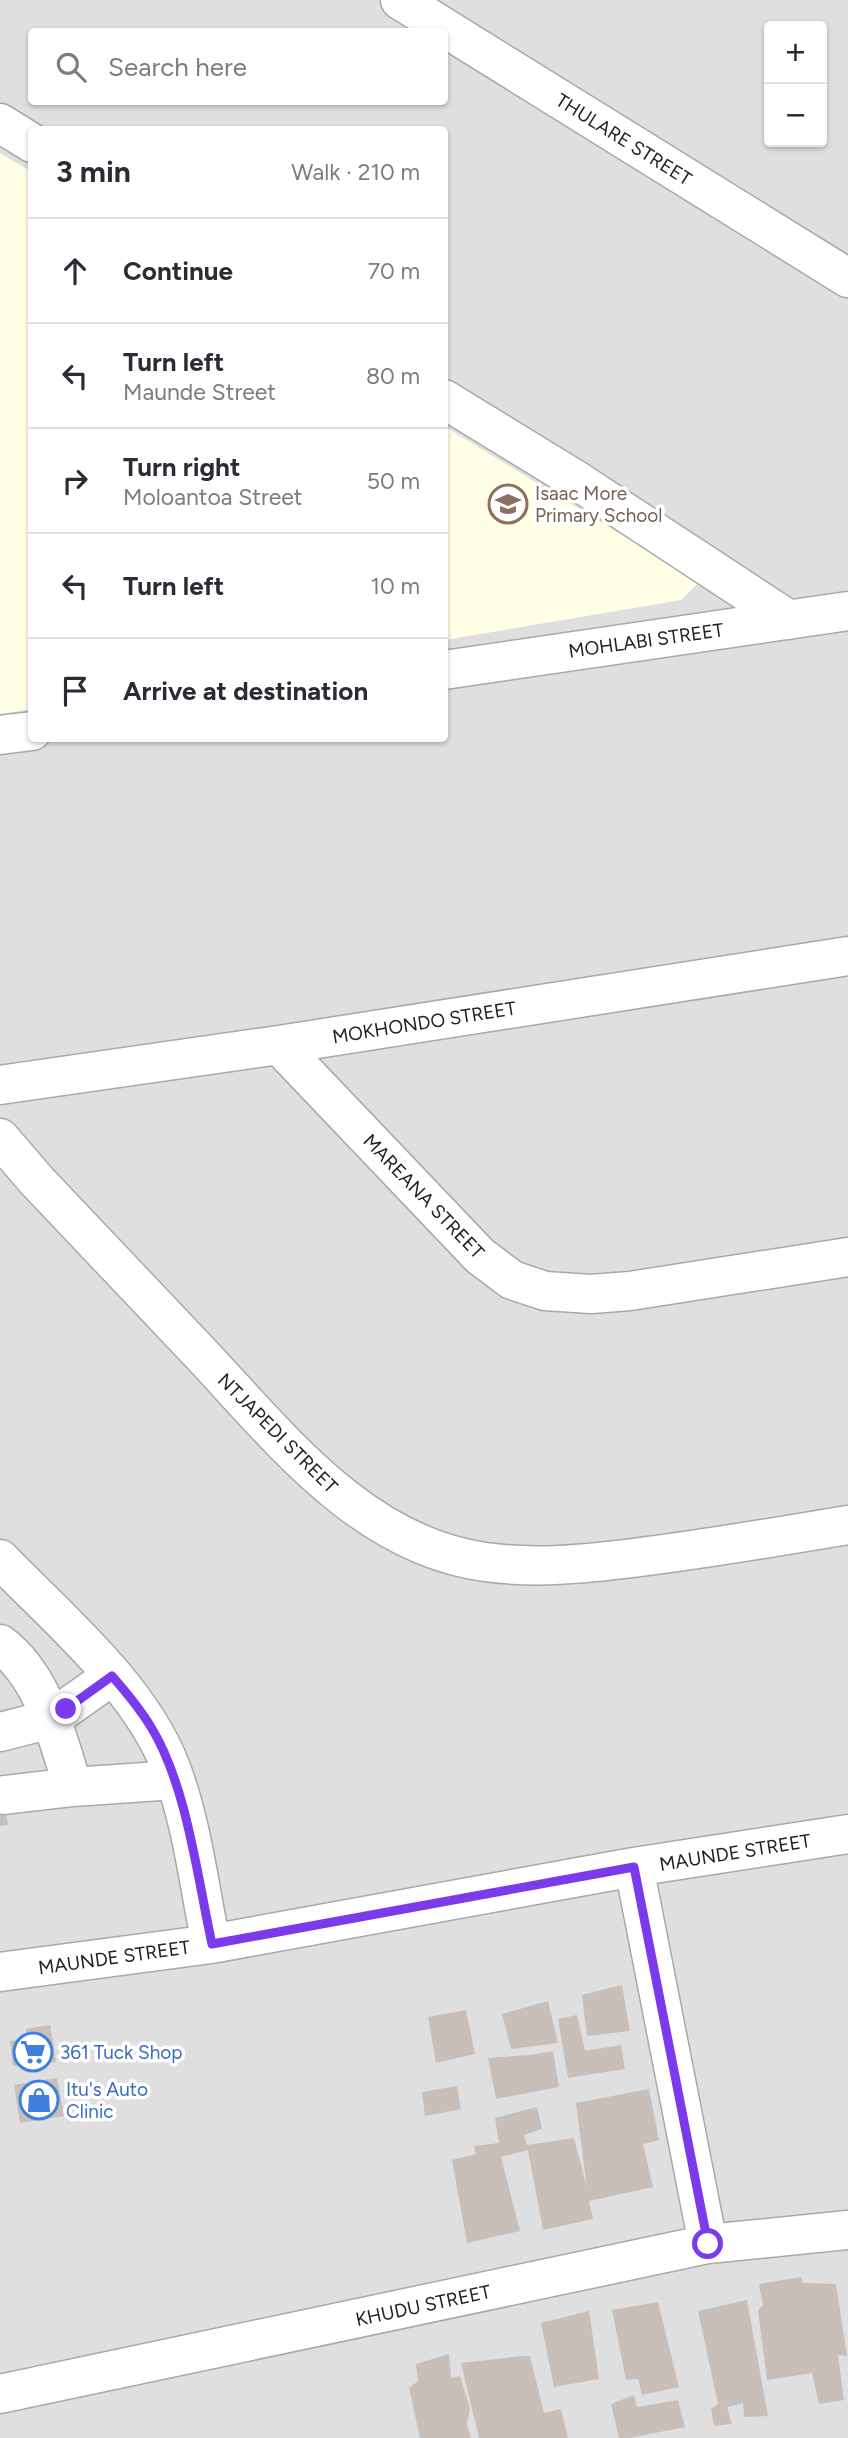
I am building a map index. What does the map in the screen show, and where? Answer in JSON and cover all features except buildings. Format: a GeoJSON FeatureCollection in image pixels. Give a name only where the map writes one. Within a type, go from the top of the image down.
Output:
{"type":"FeatureCollection","features":[{"type":"Feature","properties":{"kind":"street","name":"THULARE STREET"},"geometry":{"type":"LineString","coordinates":[[400,0],[445,28]]}},
{"type":"Feature","properties":{"kind":"street","name":"THULARE STREET"},"geometry":{"type":"LineString","coordinates":[[448,30],[848,278]]}},
{"type":"Feature","properties":{"kind":"street"},"geometry":{"type":"LineString","coordinates":[[0,123],[28,140]]}},
{"type":"Feature","properties":{"kind":"street"},"geometry":{"type":"LineString","coordinates":[[448,400],[576,480],[789,620]]}},
{"type":"Feature","properties":{"kind":"street","name":"MOHLABI STREET"},"geometry":{"type":"LineString","coordinates":[[448,669],[848,611]]}},
{"type":"Feature","properties":{"kind":"street"},"geometry":{"type":"LineString","coordinates":[[0,735],[28,732]]}},
{"type":"Feature","properties":{"kind":"street","name":"MOKHONDO STREET"},"geometry":{"type":"LineString","coordinates":[[0,1085],[279,1045],[848,956]]}},
{"type":"Feature","properties":{"kind":"street","name":"MAREANA STREET"},"geometry":{"type":"LineString","coordinates":[[279,1045],[480,1256],[512,1280],[545,1291],[591,1294],[630,1291],[848,1258]]}},
{"type":"Feature","properties":{"kind":"street","name":"NTJAPEDI STREET"},"geometry":{"type":"LineString","coordinates":[[0,1138],[37,1181],[298,1457],[348,1503],[390,1530],[438,1552],[484,1562],[528,1566],[578,1564],[663,1554],[848,1525]]}},
{"type":"Feature","properties":{"kind":"street"},"geometry":{"type":"LineString","coordinates":[[0,1559],[112,1676],[152,1728],[184,1812],[212,1944]]}},
{"type":"Feature","properties":{"kind":"street"},"geometry":{"type":"LineString","coordinates":[[0,1644],[11,1652],[28,1673],[51,1718],[73,1787]]}},
{"type":"Feature","properties":{"kind":"street"},"geometry":{"type":"LineString","coordinates":[[0,1732],[51,1718],[112,1676]]}},
{"type":"Feature","properties":{"kind":"street"},"geometry":{"type":"LineString","coordinates":[[4,1795],[174,1780]]}},
{"type":"Feature","properties":{"kind":"street","name":"MAUNDE STREET"},"geometry":{"type":"LineString","coordinates":[[0,1972],[212,1944],[634,1867],[848,1834]]}},
{"type":"Feature","properties":{"kind":"street"},"geometry":{"type":"LineString","coordinates":[[634,1867],[708,2244]]}},
{"type":"Feature","properties":{"kind":"street","name":"KHUDU STREET"},"geometry":{"type":"LineString","coordinates":[[0,2394],[708,2244],[848,2230]]}},
{"type":"Feature","properties":{"kind":"shaded area"},"geometry":{"type":"Polygon","coordinates":[[[0,0],[848,0],[848,2438],[0,2438],[0,0]]]}},
{"type":"Feature","properties":{"kind":"shaded area"},"geometry":{"type":"Polygon","coordinates":[[[0,153],[28,170],[28,709],[0,714],[0,153]]]}},
{"type":"Feature","properties":{"kind":"shaded area","name":"Isaac More Primary School"},"geometry":{"type":"Polygon","coordinates":[[[448,428],[699,582],[681,600],[448,639],[448,428]]]}},
{"type":"Feature","properties":{"kind":"place","name":"Isaac More Primary School"},"geometry":{"type":"Point","coordinates":[508,504]}},
{"type":"Feature","properties":{"kind":"place","name":"361 Tuck Shop"},"geometry":{"type":"Point","coordinates":[33,2052]}},
{"type":"Feature","properties":{"kind":"place","name":"Itu's Auto Clinic"},"geometry":{"type":"Point","coordinates":[39,2100]}},
{"type":"Feature","properties":{"kind":"route"},"geometry":{"type":"LineString","coordinates":[[66,1709],[112,1676],[152,1728],[170,1767],[184,1812],[212,1944],[634,1867],[708,2244]]}}]}
